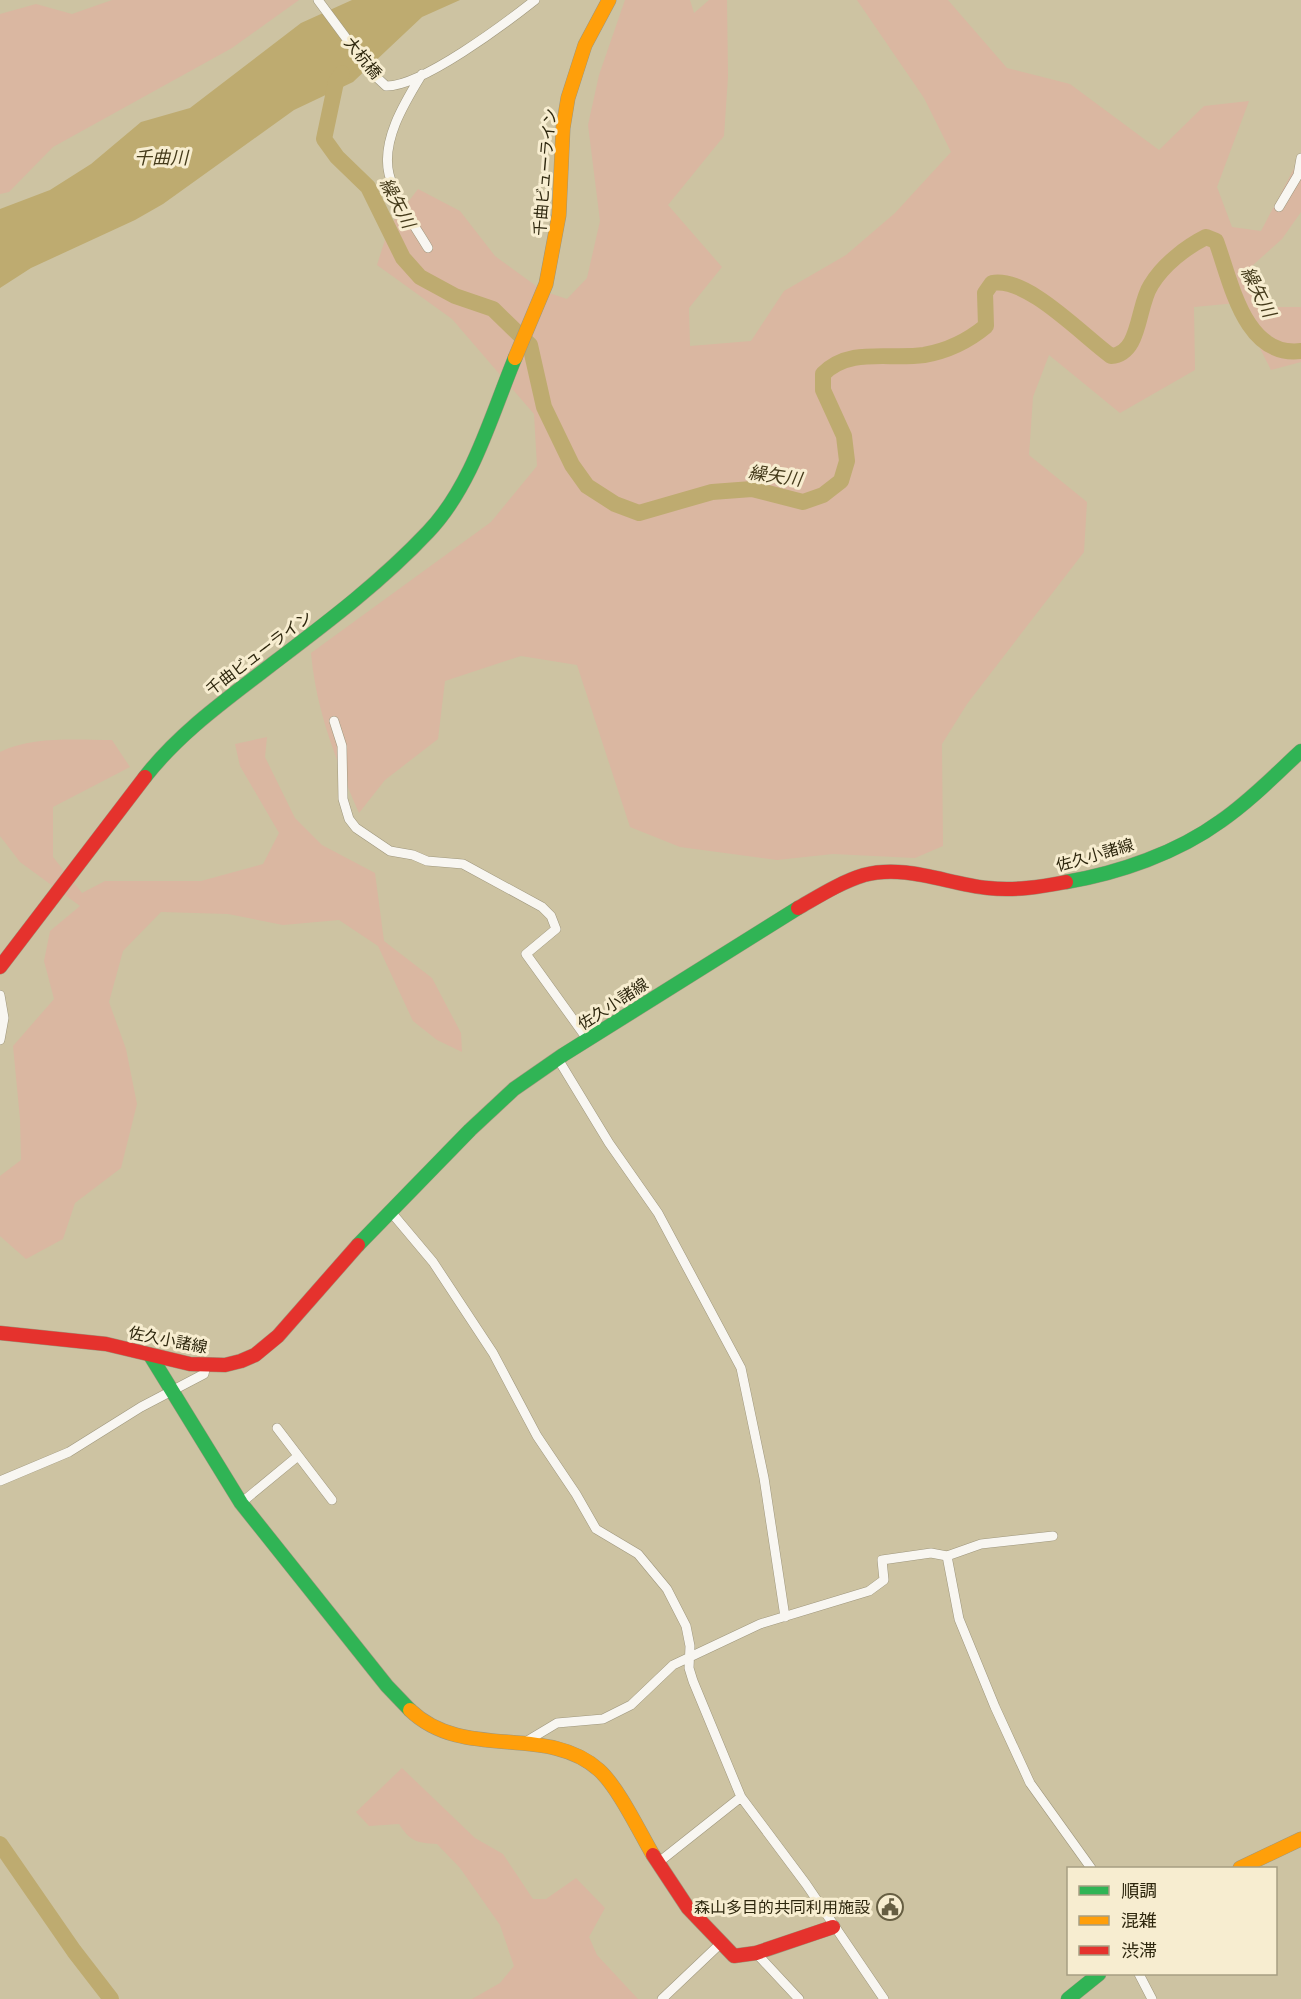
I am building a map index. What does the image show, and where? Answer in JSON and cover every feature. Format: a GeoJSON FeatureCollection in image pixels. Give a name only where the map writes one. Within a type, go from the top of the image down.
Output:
{"type":"FeatureCollection","features":[{"type":"Feature","properties":{"kind":"street","name":"大杭橋"},"geometry":{"type":"LineString","coordinates":[[318,0],[372,73],[386,86],[397,86],[422,74]]}},
{"type":"Feature","properties":{"kind":"street"},"geometry":{"type":"LineString","coordinates":[[428,248],[389,173],[388,153],[403,105],[422,74],[451,59],[535,0]]}},
{"type":"Feature","properties":{"kind":"street","name":"千曲ビューライン"},"geometry":{"type":"LineString","coordinates":[[0,967],[156,763],[195,723],[335,617],[428,532],[446,509],[467,474],[546,284],[559,215],[563,128],[568,98],[585,45],[609,0]]}},
{"type":"Feature","properties":{"kind":"street"},"geometry":{"type":"LineString","coordinates":[[1279,207],[1298,175],[1301,158]]}},
{"type":"Feature","properties":{"kind":"street"},"geometry":{"type":"LineString","coordinates":[[334,721],[342,746],[343,799],[349,819],[356,828],[390,851],[412,855],[427,861],[464,864],[542,907],[551,916],[556,929],[526,954],[588,1040]]}},
{"type":"Feature","properties":{"kind":"street","name":"佐久小諸線"},"geometry":{"type":"LineString","coordinates":[[0,1333],[107,1344],[150,1355],[206,1365],[241,1362],[260,1352],[498,1102],[525,1080],[729,949],[847,882],[868,873],[890,871],[910,873],[994,889],[1041,886],[1079,879],[1157,854],[1210,829],[1301,752]]}},
{"type":"Feature","properties":{"kind":"street"},"geometry":{"type":"LineString","coordinates":[[0,995],[4,1018],[4,1032],[0,1040]]}},
{"type":"Feature","properties":{"kind":"street"},"geometry":{"type":"LineString","coordinates":[[558,1059],[609,1143],[658,1213],[741,1368],[764,1478],[785,1617]]}},
{"type":"Feature","properties":{"kind":"street"},"geometry":{"type":"LineString","coordinates":[[391,1212],[433,1262],[493,1353],[537,1436],[596,1529],[638,1554],[667,1589],[686,1626],[690,1656],[689,1668],[693,1681],[741,1797],[806,1884],[884,1999]]}},
{"type":"Feature","properties":{"kind":"street"},"geometry":{"type":"LineString","coordinates":[[150,1355],[241,1503],[387,1686],[407,1705],[438,1730],[574,1755],[598,1769],[684,1900],[720,1944],[734,1956],[756,1953],[833,1927]]}},
{"type":"Feature","properties":{"kind":"street"},"geometry":{"type":"LineString","coordinates":[[0,1481],[69,1452],[141,1407],[172,1393],[204,1374],[206,1365]]}},
{"type":"Feature","properties":{"kind":"street"},"geometry":{"type":"LineString","coordinates":[[277,1428],[332,1500]]}},
{"type":"Feature","properties":{"kind":"street"},"geometry":{"type":"LineString","coordinates":[[241,1503],[298,1456]]}},
{"type":"Feature","properties":{"kind":"street"},"geometry":{"type":"LineString","coordinates":[[519,1745],[557,1723],[603,1719],[631,1705],[661,1674],[690,1656],[760,1624],[869,1591],[884,1580],[882,1560],[931,1552],[947,1556],[981,1544],[1053,1536]]}},
{"type":"Feature","properties":{"kind":"street"},"geometry":{"type":"LineString","coordinates":[[947,1556],[959,1619],[1000,1718],[1030,1783],[1090,1867]]}},
{"type":"Feature","properties":{"kind":"street"},"geometry":{"type":"LineString","coordinates":[[659,1862],[741,1797]]}},
{"type":"Feature","properties":{"kind":"street"},"geometry":{"type":"LineString","coordinates":[[1244,1867],[1301,1839]]}},
{"type":"Feature","properties":{"kind":"street"},"geometry":{"type":"LineString","coordinates":[[662,1999],[720,1944]]}},
{"type":"Feature","properties":{"kind":"street"},"geometry":{"type":"LineString","coordinates":[[756,1953],[799,1999]]}},
{"type":"Feature","properties":{"kind":"street"},"geometry":{"type":"LineString","coordinates":[[1068,1999],[1098,1975]]}},
{"type":"Feature","properties":{"kind":"street"},"geometry":{"type":"LineString","coordinates":[[1140,1975],[1152,1999]]}},
{"type":"Feature","properties":{"kind":"shaded area"},"geometry":{"type":"Polygon","coordinates":[[[112,0],[299,0],[232,48],[53,147],[9,192],[0,194],[0,14],[36,4],[72,14],[112,0]]]}},
{"type":"Feature","properties":{"kind":"shaded area"},"geometry":{"type":"Polygon","coordinates":[[[625,0],[690,0],[694,13],[709,0],[727,0],[728,77],[724,136],[668,205],[722,267],[689,308],[690,346],[751,341],[784,291],[846,255],[895,213],[951,152],[924,98],[857,0],[948,0],[1007,68],[1070,84],[1159,150],[1204,106],[1249,101],[1217,187],[1232,227],[1261,231],[1301,155],[1301,212],[1282,239],[1243,274],[1262,307],[1301,307],[1301,362],[1271,370],[1237,303],[1194,307],[1195,370],[1120,413],[1049,355],[1033,397],[1029,455],[1087,502],[1084,552],[967,704],[942,744],[943,846],[915,858],[833,854],[777,860],[680,847],[630,827],[577,665],[521,656],[445,681],[438,739],[385,780],[359,813],[328,735],[317,695],[311,653],[491,522],[537,466],[534,414],[452,319],[377,265],[389,227],[418,189],[460,211],[495,256],[543,291],[567,299],[587,278],[600,221],[588,125],[599,75],[625,0]]]}},
{"type":"Feature","properties":{"kind":"shaded area"},"geometry":{"type":"Polygon","coordinates":[[[267,737],[265,757],[295,818],[322,845],[375,873],[384,941],[432,978],[461,1033],[462,1052],[437,1040],[413,1021],[378,946],[339,920],[283,925],[228,914],[161,912],[123,951],[109,1002],[126,1049],[137,1104],[121,1168],[75,1203],[63,1239],[26,1259],[0,1236],[0,1176],[21,1160],[20,1119],[13,1046],[54,999],[44,961],[50,931],[80,906],[20,862],[0,836],[0,752],[40,741],[112,740],[130,767],[53,807],[53,857],[82,893],[105,881],[201,881],[263,864],[279,833],[240,766],[235,744],[267,737]]]}},
{"type":"Feature","properties":{"kind":"shaded area"},"geometry":{"type":"Polygon","coordinates":[[[402,1768],[475,1838],[503,1854],[533,1899],[546,1899],[576,1878],[605,1908],[589,1937],[597,1955],[638,1999],[472,1999],[500,1983],[514,1966],[500,1925],[460,1868],[437,1844],[414,1840],[399,1824],[369,1826],[356,1812],[402,1768]]]}},
{"type":"Feature","properties":{"kind":"water","name":"千曲川"},"geometry":{"type":"Polygon","coordinates":[[[352,0],[460,0],[422,17],[353,82],[294,110],[163,204],[135,220],[31,268],[0,288],[0,209],[50,190],[91,164],[141,122],[190,108],[301,23],[352,0]]]}},
{"type":"Feature","properties":{"kind":"waterway","name":"繰矢川"},"geometry":{"type":"LineString","coordinates":[[342,73],[336,82],[324,139],[337,157],[368,187],[403,258],[420,277],[455,296],[493,309],[530,345],[544,407],[572,465],[587,486],[615,504],[639,513],[712,492],[752,489],[803,502],[823,495],[841,481],[847,461],[844,436],[823,390],[823,374],[845,360],[857,357],[924,355],[965,341],[986,326],[985,293],[992,283],[1006,283],[1038,298],[1111,356],[1121,353],[1128,347],[1137,328],[1146,294],[1162,270],[1176,257],[1206,237],[1216,241],[1234,295],[1253,330],[1266,342],[1282,350],[1301,351]]}},
{"type":"Feature","properties":{"kind":"waterway"},"geometry":{"type":"LineString","coordinates":[[0,1844],[74,1951],[111,1999]]}},
{"type":"Feature","properties":{"kind":"traffic: fast"},"geometry":{"type":"LineString","coordinates":[[145,777],[173,745],[204,717],[352,602],[428,532],[457,494],[469,472],[515,358]]}},
{"type":"Feature","properties":{"kind":"traffic: fast"},"geometry":{"type":"LineString","coordinates":[[1066,882],[1127,867],[1186,843],[1242,805],[1301,751]]}},
{"type":"Feature","properties":{"kind":"traffic: fast"},"geometry":{"type":"LineString","coordinates":[[358,1245],[470,1130],[514,1089],[563,1055],[798,908]]}},
{"type":"Feature","properties":{"kind":"traffic: fast"},"geometry":{"type":"LineString","coordinates":[[150,1355],[241,1503],[387,1686],[410,1710]]}},
{"type":"Feature","properties":{"kind":"traffic: fast"},"geometry":{"type":"LineString","coordinates":[[1068,1999],[1098,1975]]}},
{"type":"Feature","properties":{"kind":"traffic: slow"},"geometry":{"type":"LineString","coordinates":[[515,358],[546,284],[559,215],[563,128],[568,98],[585,45],[609,0]]}},
{"type":"Feature","properties":{"kind":"traffic: slow"},"geometry":{"type":"LineString","coordinates":[[410,1710],[431,1726],[455,1735],[555,1748],[578,1756],[599,1770],[613,1787],[653,1855]]}},
{"type":"Feature","properties":{"kind":"traffic: slow"},"geometry":{"type":"LineString","coordinates":[[1242,1867],[1301,1839]]}},
{"type":"Feature","properties":{"kind":"traffic: jam"},"geometry":{"type":"LineString","coordinates":[[0,967],[145,777]]}},
{"type":"Feature","properties":{"kind":"traffic: jam"},"geometry":{"type":"LineString","coordinates":[[798,908],[847,881],[880,872],[911,873],[998,889],[1027,888],[1066,882]]}},
{"type":"Feature","properties":{"kind":"traffic: jam"},"geometry":{"type":"LineString","coordinates":[[0,1333],[106,1344],[190,1364],[225,1365],[255,1355],[278,1336],[358,1245]]}},
{"type":"Feature","properties":{"kind":"traffic: jam"},"geometry":{"type":"LineString","coordinates":[[653,1855],[688,1908],[734,1956],[756,1953],[833,1927]]}},
{"type":"Feature","properties":{"kind":"place","name":"森山多目的共同利用施設"},"geometry":{"type":"Point","coordinates":[890,1907]}}]}
